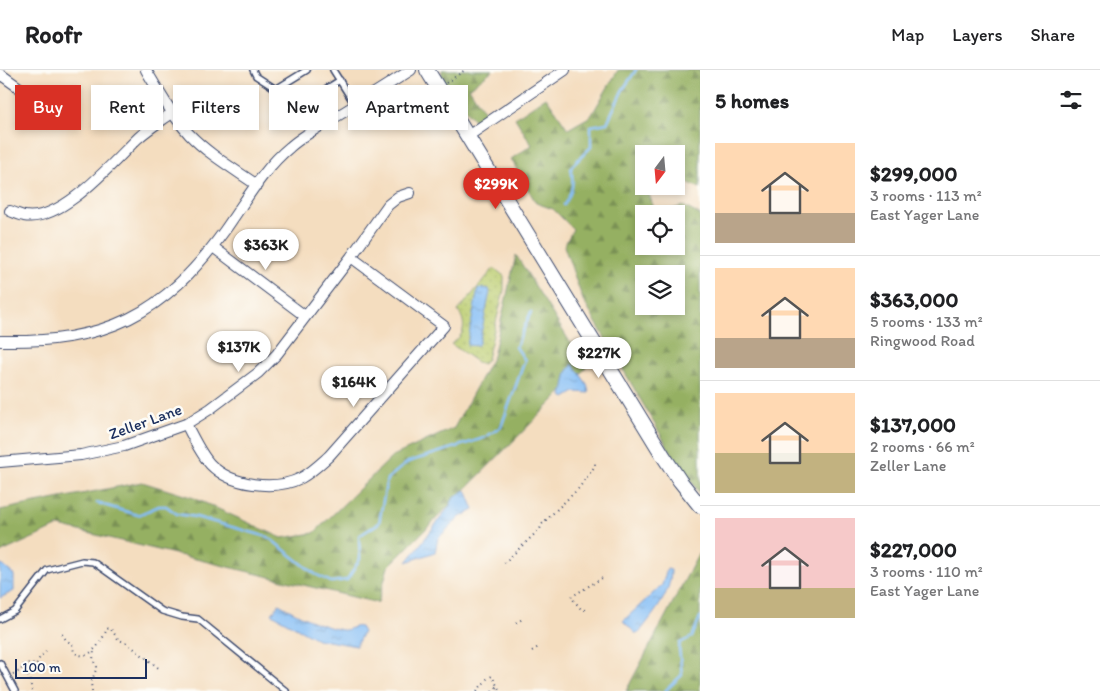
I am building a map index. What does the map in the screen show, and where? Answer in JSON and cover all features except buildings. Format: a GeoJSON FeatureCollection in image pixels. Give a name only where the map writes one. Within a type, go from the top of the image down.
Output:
{"type":"FeatureCollection","features":[{"type":"Feature","properties":{"kind":"street"},"geometry":{"type":"LineString","coordinates":[[146,70],[172,113],[190,135],[218,158],[257,185]]}},
{"type":"Feature","properties":{"kind":"street"},"geometry":{"type":"LineString","coordinates":[[387,85],[411,70]]}},
{"type":"Feature","properties":{"kind":"street"},"geometry":{"type":"LineString","coordinates":[[427,70],[664,457],[700,506]]}},
{"type":"Feature","properties":{"kind":"street"},"geometry":{"type":"LineString","coordinates":[[468,136],[565,70]]}},
{"type":"Feature","properties":{"kind":"street"},"geometry":{"type":"LineString","coordinates":[[0,74],[15,85]]}},
{"type":"Feature","properties":{"kind":"street"},"geometry":{"type":"LineString","coordinates":[[0,342],[35,342],[75,337],[106,329],[157,303],[189,275],[272,165],[290,147],[348,110]]}},
{"type":"Feature","properties":{"kind":"street"},"geometry":{"type":"LineString","coordinates":[[10,211],[26,216],[43,214],[68,202],[88,189],[140,137],[172,113]]}},
{"type":"Feature","properties":{"kind":"street","name":"Zeller Lane"},"geometry":{"type":"LineString","coordinates":[[0,462],[50,459],[105,451],[144,440],[186,424],[234,392],[258,373],[277,354],[352,257],[388,205],[398,197],[410,193]]}},
{"type":"Feature","properties":{"kind":"street"},"geometry":{"type":"LineString","coordinates":[[212,247],[306,316]]}},
{"type":"Feature","properties":{"kind":"street"},"geometry":{"type":"LineString","coordinates":[[186,424],[201,452],[211,465],[243,482],[270,486],[284,484],[301,478],[315,469],[329,456],[444,326],[352,257]]}},
{"type":"Feature","properties":{"kind":"lane"},"geometry":{"type":"LineString","coordinates":[[253,70],[256,76],[270,85]]}},
{"type":"Feature","properties":{"kind":"lane"},"geometry":{"type":"LineString","coordinates":[[283,85],[307,70]]}},
{"type":"Feature","properties":{"kind":"lane"},"geometry":{"type":"LineString","coordinates":[[333,70],[348,92]]}},
{"type":"Feature","properties":{"kind":"lane"},"geometry":{"type":"LineString","coordinates":[[332,85],[340,80]]}},
{"type":"Feature","properties":{"kind":"lane"},"geometry":{"type":"LineString","coordinates":[[0,619],[15,611],[47,570],[82,561],[93,562],[162,611],[182,617],[198,619],[286,691]]}},
{"type":"Feature","properties":{"kind":"lane"},"geometry":{"type":"LineString","coordinates":[[0,663],[15,691]]}},
{"type":"Feature","properties":{"kind":"path"},"geometry":{"type":"LineString","coordinates":[[445,84],[465,70]]}},
{"type":"Feature","properties":{"kind":"path"},"geometry":{"type":"LineString","coordinates":[[504,563],[579,488],[595,466],[595,463]]}},
{"type":"Feature","properties":{"kind":"path"},"geometry":{"type":"LineString","coordinates":[[585,610],[581,610],[572,597],[602,578]]}},
{"type":"Feature","properties":{"kind":"path"},"geometry":{"type":"LineString","coordinates":[[516,624],[524,618]]}},
{"type":"Feature","properties":{"kind":"path"},"geometry":{"type":"LineString","coordinates":[[92,691],[92,683],[97,666],[93,660],[94,651],[102,641],[107,629],[110,628],[119,640],[126,643],[161,670]]}},
{"type":"Feature","properties":{"kind":"path"},"geometry":{"type":"LineString","coordinates":[[62,634],[72,644],[77,655],[94,651]]}},
{"type":"Feature","properties":{"kind":"path"},"geometry":{"type":"LineString","coordinates":[[532,651],[540,646]]}},
{"type":"Feature","properties":{"kind":"path"},"geometry":{"type":"LineString","coordinates":[[7,677],[22,670],[26,663],[36,665],[46,649]]}},
{"type":"Feature","properties":{"kind":"path"},"geometry":{"type":"LineString","coordinates":[[22,670],[29,677],[32,691]]}},
{"type":"Feature","properties":{"kind":"path"},"geometry":{"type":"LineString","coordinates":[[478,691],[491,676],[500,691]]}},
{"type":"Feature","properties":{"kind":"path"},"geometry":{"type":"LineString","coordinates":[[492,691],[497,686]]}},
{"type":"Feature","properties":{"kind":"green space"},"geometry":{"type":"Polygon","coordinates":[[[442,70],[493,70],[469,88],[486,114],[475,121],[468,113],[468,85],[447,85],[442,78],[442,70]]]}},
{"type":"Feature","properties":{"kind":"green space"},"geometry":{"type":"Polygon","coordinates":[[[618,70],[700,70],[700,188],[685,182],[685,145],[635,145],[635,195],[649,195],[653,205],[635,205],[635,255],[685,255],[685,207],[700,215],[700,494],[669,449],[583,300],[564,246],[573,229],[553,209],[536,203],[511,159],[532,145],[515,118],[546,97],[568,129],[591,116],[618,70]]]}},
{"type":"Feature","properties":{"kind":"green space"},"geometry":{"type":"Polygon","coordinates":[[[516,255],[586,368],[388,567],[378,603],[59,526],[0,553],[0,510],[142,482],[194,498],[282,538],[314,533],[393,456],[454,428],[493,356],[516,255]]]}},
{"type":"Feature","properties":{"kind":"green space"},"geometry":{"type":"Polygon","coordinates":[[[494,268],[504,276],[504,290],[487,359],[483,364],[451,344],[456,341],[463,329],[463,320],[458,311],[494,268]]]}},
{"type":"Feature","properties":{"kind":"green space"},"geometry":{"type":"Polygon","coordinates":[[[700,551],[700,691],[626,691],[700,551]]]}},
{"type":"Feature","properties":{"kind":"water"},"geometry":{"type":"Polygon","coordinates":[[[478,289],[489,289],[490,292],[479,343],[477,346],[467,345],[478,289]]]}},
{"type":"Feature","properties":{"kind":"water"},"geometry":{"type":"Polygon","coordinates":[[[573,364],[587,384],[589,393],[575,392],[565,398],[562,396],[567,372],[573,364]]]}},
{"type":"Feature","properties":{"kind":"water"},"geometry":{"type":"Polygon","coordinates":[[[466,490],[474,510],[460,517],[438,538],[435,552],[407,562],[449,507],[454,497],[466,490]]]}},
{"type":"Feature","properties":{"kind":"water"},"geometry":{"type":"Polygon","coordinates":[[[0,563],[14,575],[14,591],[0,598],[0,563]]]}},
{"type":"Feature","properties":{"kind":"water"},"geometry":{"type":"Polygon","coordinates":[[[667,569],[671,570],[665,596],[639,633],[635,633],[623,621],[662,585],[667,569]]]}},
{"type":"Feature","properties":{"kind":"water"},"geometry":{"type":"Polygon","coordinates":[[[279,604],[325,626],[342,630],[360,627],[363,632],[356,646],[317,639],[272,614],[279,604]]]}},
{"type":"Feature","properties":{"kind":"waterway"},"geometry":{"type":"LineString","coordinates":[[564,205],[572,187],[571,167],[591,147],[591,126],[607,123],[622,91],[636,70]]}},
{"type":"Feature","properties":{"kind":"waterway"},"geometry":{"type":"LineString","coordinates":[[97,503],[138,515],[159,506],[166,506],[177,514],[196,517],[268,537],[315,574],[331,582],[347,580],[360,559],[359,536],[379,523],[387,479],[408,462],[484,438],[501,427],[525,360],[516,347],[531,312]]}},
{"type":"Feature","properties":{"kind":"waterway"},"geometry":{"type":"LineString","coordinates":[[665,691],[682,675],[680,643],[692,637],[700,617]]}}]}
